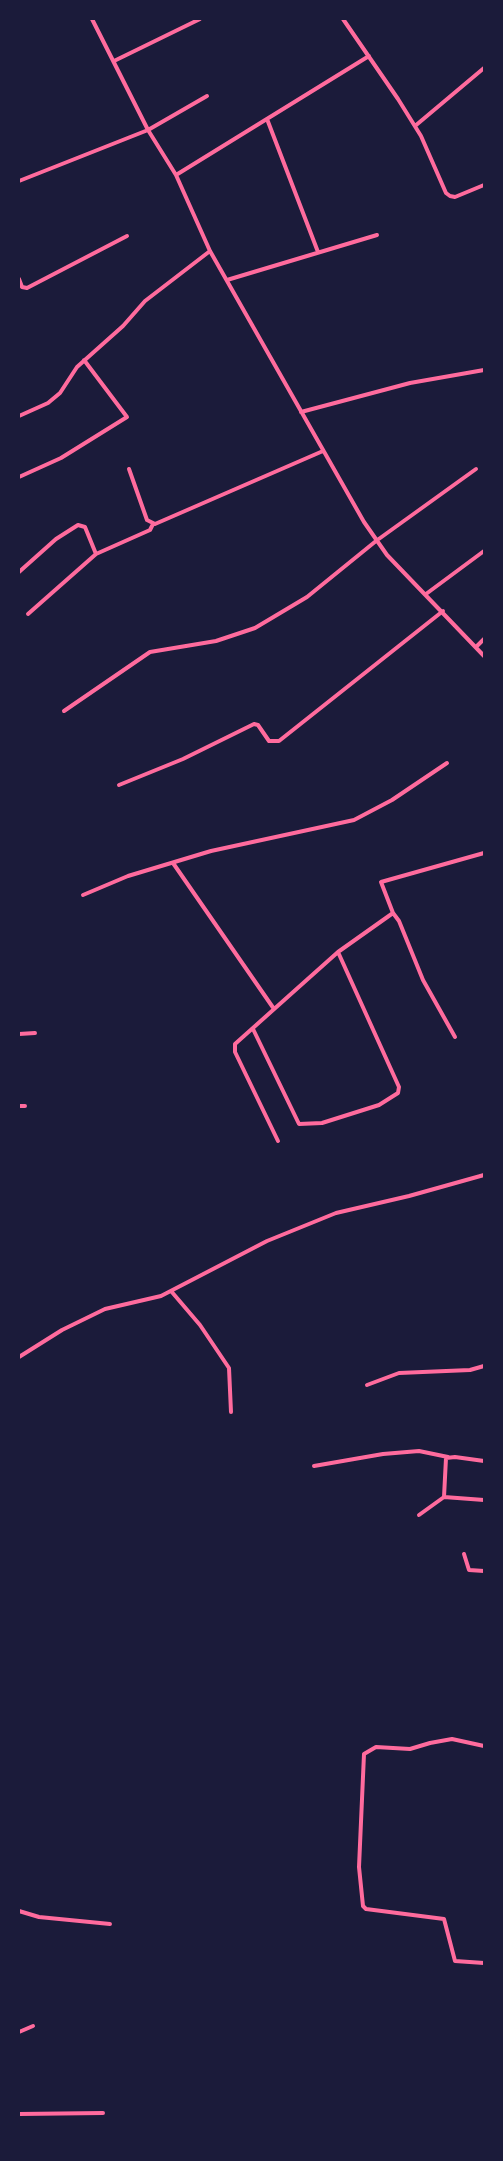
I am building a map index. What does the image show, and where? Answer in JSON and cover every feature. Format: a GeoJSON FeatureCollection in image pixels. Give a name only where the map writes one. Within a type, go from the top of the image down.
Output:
{"type":"FeatureCollection","features":[{"type":"Feature","properties":{"kind":"street"},"geometry":{"type":"LineString","coordinates":[[92,19],[148,130],[176,175],[210,251],[376,541],[477,646],[484,656]]}},
{"type":"Feature","properties":{"kind":"street"},"geometry":{"type":"LineString","coordinates":[[114,61],[200,19]]}},
{"type":"Feature","properties":{"kind":"street"},"geometry":{"type":"LineString","coordinates":[[343,19],[415,126],[450,196],[455,197],[484,185]]}},
{"type":"Feature","properties":{"kind":"street"},"geometry":{"type":"LineString","coordinates":[[176,175],[369,56]]}},
{"type":"Feature","properties":{"kind":"street"},"geometry":{"type":"LineString","coordinates":[[415,126],[484,68]]}},
{"type":"Feature","properties":{"kind":"street"},"geometry":{"type":"LineString","coordinates":[[19,181],[148,130],[207,96]]}},
{"type":"Feature","properties":{"kind":"street"},"geometry":{"type":"LineString","coordinates":[[267,119],[318,252]]}},
{"type":"Feature","properties":{"kind":"street"},"geometry":{"type":"LineString","coordinates":[[227,280],[377,235]]}},
{"type":"Feature","properties":{"kind":"street"},"geometry":{"type":"LineString","coordinates":[[19,279],[22,287],[27,288],[127,236]]}},
{"type":"Feature","properties":{"kind":"street"},"geometry":{"type":"LineString","coordinates":[[19,416],[48,403],[60,393],[77,367],[124,326],[145,301],[210,251]]}},
{"type":"Feature","properties":{"kind":"street"},"geometry":{"type":"LineString","coordinates":[[19,477],[61,458],[127,417],[84,360]]}},
{"type":"Feature","properties":{"kind":"street"},"geometry":{"type":"LineString","coordinates":[[301,412],[410,383],[484,370]]}},
{"type":"Feature","properties":{"kind":"street"},"geometry":{"type":"LineString","coordinates":[[28,614],[96,554],[150,530],[153,524],[323,450]]}},
{"type":"Feature","properties":{"kind":"street"},"geometry":{"type":"LineString","coordinates":[[129,469],[147,520],[153,524]]}},
{"type":"Feature","properties":{"kind":"street"},"geometry":{"type":"LineString","coordinates":[[64,711],[150,652],[216,641],[255,628],[307,598],[376,541],[476,470]]}},
{"type":"Feature","properties":{"kind":"street"},"geometry":{"type":"LineString","coordinates":[[19,572],[56,539],[78,525],[85,527],[96,554]]}},
{"type":"Feature","properties":{"kind":"street"},"geometry":{"type":"LineString","coordinates":[[426,594],[484,551]]}},
{"type":"Feature","properties":{"kind":"street"},"geometry":{"type":"LineString","coordinates":[[119,785],[183,759],[255,723],[269,741],[279,741],[443,611]]}},
{"type":"Feature","properties":{"kind":"street"},"geometry":{"type":"LineString","coordinates":[[477,646],[484,640]]}},
{"type":"Feature","properties":{"kind":"street"},"geometry":{"type":"LineString","coordinates":[[83,895],[128,876],[211,851],[354,820],[392,800],[447,763]]}},
{"type":"Feature","properties":{"kind":"street"},"geometry":{"type":"LineString","coordinates":[[455,1037],[424,980],[381,884],[384,879],[484,853]]}},
{"type":"Feature","properties":{"kind":"street"},"geometry":{"type":"LineString","coordinates":[[173,863],[274,1009]]}},
{"type":"Feature","properties":{"kind":"street"},"geometry":{"type":"LineString","coordinates":[[278,1142],[236,1052],[236,1043],[338,952],[393,913]]}},
{"type":"Feature","properties":{"kind":"street"},"geometry":{"type":"LineString","coordinates":[[253,1029],[299,1124],[322,1123],[379,1105],[398,1093],[399,1087],[338,952]]}},
{"type":"Feature","properties":{"kind":"street"},"geometry":{"type":"LineString","coordinates":[[19,1034],[35,1033]]}},
{"type":"Feature","properties":{"kind":"street"},"geometry":{"type":"LineString","coordinates":[[19,1106],[25,1106]]}},
{"type":"Feature","properties":{"kind":"street"},"geometry":{"type":"LineString","coordinates":[[19,1358],[62,1330],[105,1309],[161,1296],[267,1241],[336,1213],[409,1196],[484,1175]]}},
{"type":"Feature","properties":{"kind":"street"},"geometry":{"type":"LineString","coordinates":[[171,1291],[200,1325],[229,1368],[231,1412]]}},
{"type":"Feature","properties":{"kind":"street"},"geometry":{"type":"LineString","coordinates":[[367,1385],[399,1373],[470,1370],[484,1366]]}},
{"type":"Feature","properties":{"kind":"street"},"geometry":{"type":"LineString","coordinates":[[314,1466],[383,1454],[418,1451],[448,1457],[484,1460]]}},
{"type":"Feature","properties":{"kind":"street"},"geometry":{"type":"LineString","coordinates":[[444,1497],[445,1460],[448,1457]]}},
{"type":"Feature","properties":{"kind":"street"},"geometry":{"type":"LineString","coordinates":[[419,1515],[444,1497],[484,1500]]}},
{"type":"Feature","properties":{"kind":"street"},"geometry":{"type":"LineString","coordinates":[[464,1554],[469,1570],[484,1571]]}},
{"type":"Feature","properties":{"kind":"street"},"geometry":{"type":"LineString","coordinates":[[484,1746],[452,1739],[410,1749],[376,1747],[364,1754],[359,1867],[363,1906],[366,1909],[444,1919],[455,1961],[484,1963]]}},
{"type":"Feature","properties":{"kind":"street"},"geometry":{"type":"LineString","coordinates":[[19,1911],[39,1917],[110,1924]]}},
{"type":"Feature","properties":{"kind":"street"},"geometry":{"type":"LineString","coordinates":[[19,2032],[33,2026]]}},
{"type":"Feature","properties":{"kind":"street"},"geometry":{"type":"LineString","coordinates":[[19,2114],[103,2113]]}}]}
